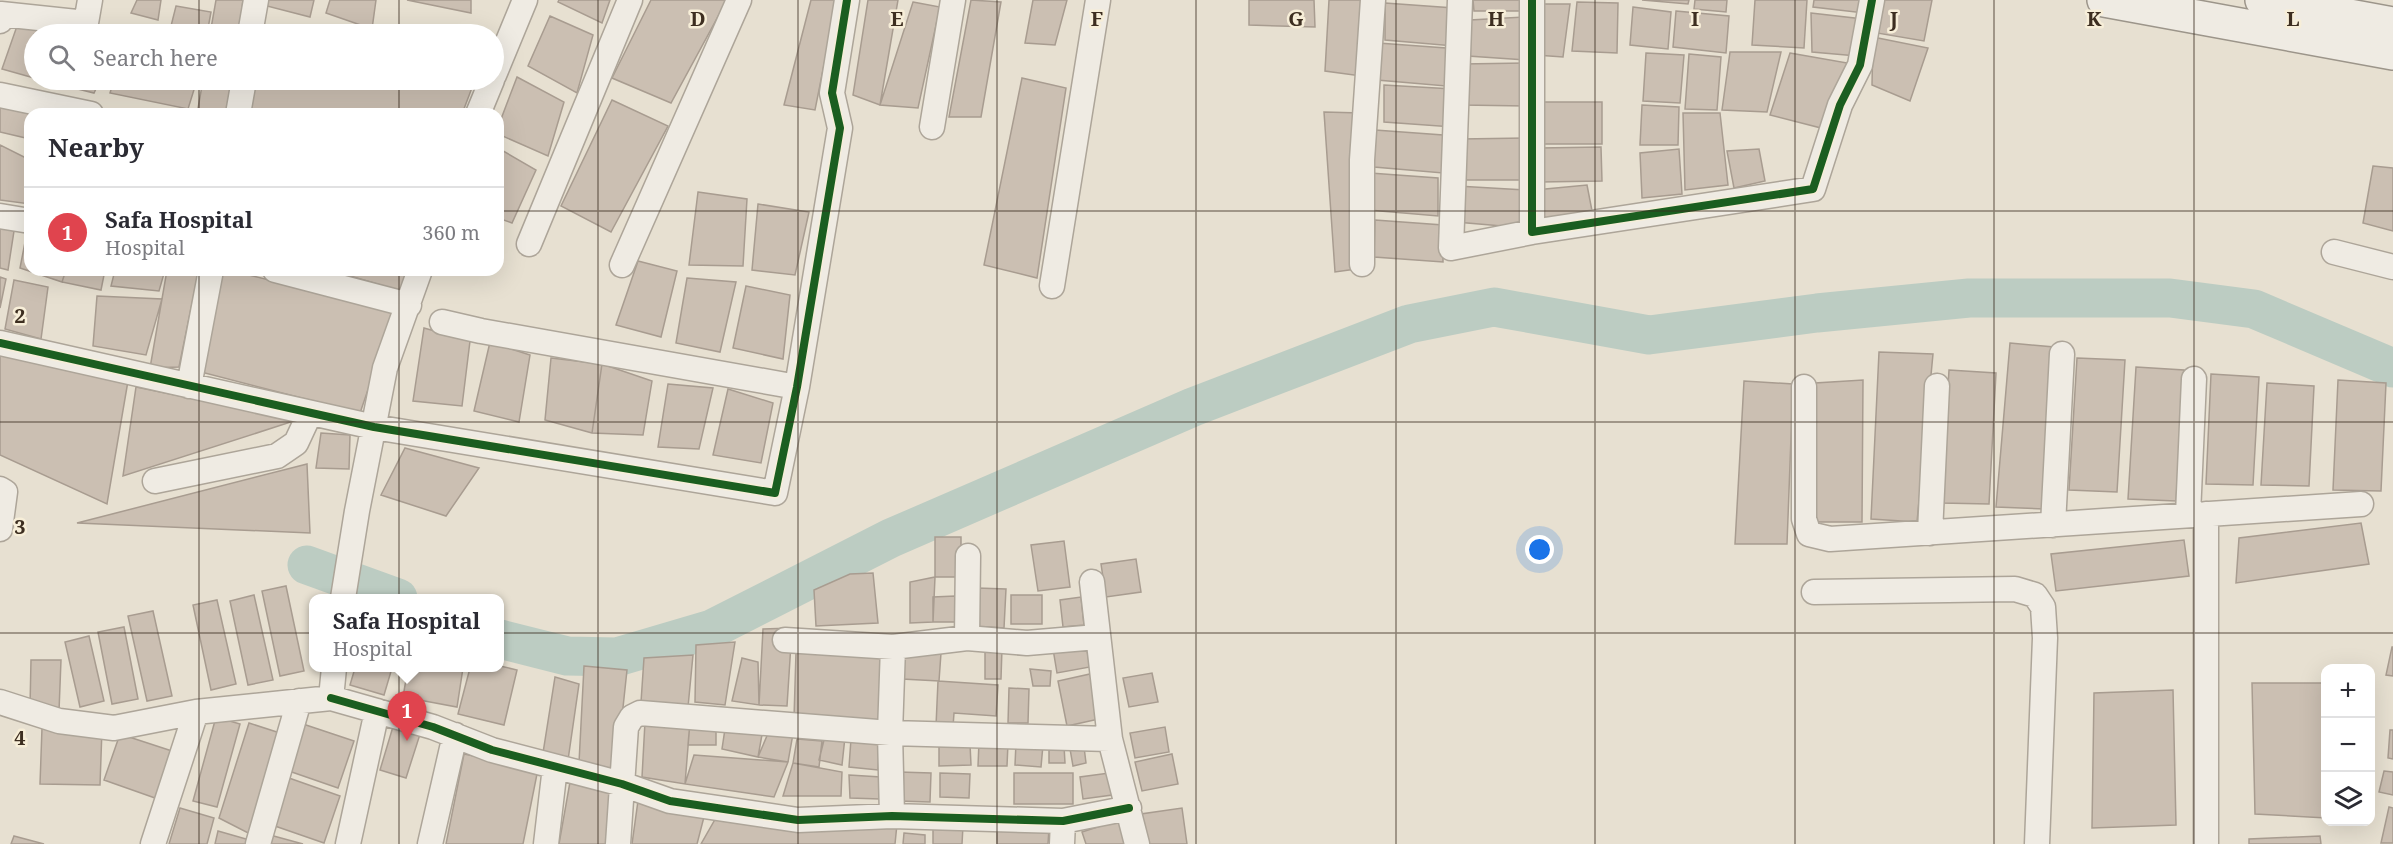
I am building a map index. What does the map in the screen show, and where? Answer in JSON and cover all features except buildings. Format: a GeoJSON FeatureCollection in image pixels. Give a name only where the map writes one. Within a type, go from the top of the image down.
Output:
{"type":"FeatureCollection","features":[{"type":"Feature","properties":{"kind":"street"},"geometry":{"type":"LineString","coordinates":[[0,21],[2,14],[87,23],[90,0]]}},
{"type":"Feature","properties":{"kind":"street"},"geometry":{"type":"LineString","coordinates":[[253,24],[256,0]]}},
{"type":"Feature","properties":{"kind":"street"},"geometry":{"type":"LineString","coordinates":[[504,51],[525,0]]}},
{"type":"Feature","properties":{"kind":"street"},"geometry":{"type":"LineString","coordinates":[[529,244],[630,0]]}},
{"type":"Feature","properties":{"kind":"street"},"geometry":{"type":"LineString","coordinates":[[622,265],[739,0]]}},
{"type":"Feature","properties":{"kind":"street"},"geometry":{"type":"LineString","coordinates":[[0,343],[374,427],[775,494],[797,387],[840,128],[832,93],[847,0]]}},
{"type":"Feature","properties":{"kind":"street"},"geometry":{"type":"LineString","coordinates":[[932,127],[953,0]]}},
{"type":"Feature","properties":{"kind":"street"},"geometry":{"type":"LineString","coordinates":[[1052,286],[1098,0]]}},
{"type":"Feature","properties":{"kind":"street"},"geometry":{"type":"LineString","coordinates":[[1362,264],[1362,160],[1373,0]]}},
{"type":"Feature","properties":{"kind":"street"},"geometry":{"type":"LineString","coordinates":[[1460,0],[1451,248],[1532,232],[1813,189],[1840,105],[1860,65],[1872,0]]}},
{"type":"Feature","properties":{"kind":"street"},"geometry":{"type":"LineString","coordinates":[[1532,0],[1532,232]]}},
{"type":"Feature","properties":{"kind":"street"},"geometry":{"type":"LineString","coordinates":[[2104,0],[2393,53]]}},
{"type":"Feature","properties":{"kind":"street"},"geometry":{"type":"LineString","coordinates":[[2262,0],[2393,24]]}},
{"type":"Feature","properties":{"kind":"street"},"geometry":{"type":"LineString","coordinates":[[239,108],[242,90]]}},
{"type":"Feature","properties":{"kind":"street"},"geometry":{"type":"LineString","coordinates":[[480,108],[488,90]]}},
{"type":"Feature","properties":{"kind":"street"},"geometry":{"type":"LineString","coordinates":[[0,95],[57,108]]}},
{"type":"Feature","properties":{"kind":"street"},"geometry":{"type":"LineString","coordinates":[[0,216],[24,220]]}},
{"type":"Feature","properties":{"kind":"street"},"geometry":{"type":"LineString","coordinates":[[2334,252],[2393,267]]}},
{"type":"Feature","properties":{"kind":"street"},"geometry":{"type":"LineString","coordinates":[[189,386],[210,276]]}},
{"type":"Feature","properties":{"kind":"street"},"geometry":{"type":"LineString","coordinates":[[298,276],[408,305]]}},
{"type":"Feature","properties":{"kind":"street"},"geometry":{"type":"LineString","coordinates":[[344,594],[385,368],[418,276]]}},
{"type":"Feature","properties":{"kind":"street"},"geometry":{"type":"LineString","coordinates":[[442,321],[482,332],[797,387]]}},
{"type":"Feature","properties":{"kind":"street"},"geometry":{"type":"LineString","coordinates":[[2053,525],[2062,354]]}},
{"type":"Feature","properties":{"kind":"street"},"geometry":{"type":"LineString","coordinates":[[2194,379],[2206,844]]}},
{"type":"Feature","properties":{"kind":"street"},"geometry":{"type":"LineString","coordinates":[[1930,533],[1936,386]]}},
{"type":"Feature","properties":{"kind":"street"},"geometry":{"type":"LineString","coordinates":[[1804,387],[1804,519],[1809,534],[1830,539],[2361,504]]}},
{"type":"Feature","properties":{"kind":"street"},"geometry":{"type":"LineString","coordinates":[[155,481],[277,456],[296,443],[310,413]]}},
{"type":"Feature","properties":{"kind":"street"},"geometry":{"type":"LineString","coordinates":[[0,489],[5,492],[0,529]]}},
{"type":"Feature","properties":{"kind":"street"},"geometry":{"type":"LineString","coordinates":[[967,638],[968,556]]}},
{"type":"Feature","properties":{"kind":"street"},"geometry":{"type":"LineString","coordinates":[[1092,582],[1110,739],[1137,844]]}},
{"type":"Feature","properties":{"kind":"street"},"geometry":{"type":"LineString","coordinates":[[1814,592],[2015,589],[2035,595],[2043,607],[2045,638],[2037,844]]}},
{"type":"Feature","properties":{"kind":"street"},"geometry":{"type":"LineString","coordinates":[[785,640],[892,647],[967,638],[1027,644],[1097,638]]}},
{"type":"Feature","properties":{"kind":"street"},"geometry":{"type":"LineString","coordinates":[[892,647],[890,733],[892,816]]}},
{"type":"Feature","properties":{"kind":"street"},"geometry":{"type":"LineString","coordinates":[[331,698],[334,672]]}},
{"type":"Feature","properties":{"kind":"street"},"geometry":{"type":"LineString","coordinates":[[6,705],[59,721],[114,728],[196,712],[331,698],[433,727],[492,750],[622,784],[670,801],[798,820],[892,816],[1062,833],[1129,808]]}},
{"type":"Feature","properties":{"kind":"street"},"geometry":{"type":"LineString","coordinates":[[258,844],[299,701]]}},
{"type":"Feature","properties":{"kind":"street"},"geometry":{"type":"LineString","coordinates":[[348,844],[377,711]]}},
{"type":"Feature","properties":{"kind":"street"},"geometry":{"type":"LineString","coordinates":[[153,844],[196,712]]}},
{"type":"Feature","properties":{"kind":"street"},"geometry":{"type":"LineString","coordinates":[[618,844],[626,727],[632,717],[640,713],[890,733],[1110,739]]}},
{"type":"Feature","properties":{"kind":"street"},"geometry":{"type":"LineString","coordinates":[[430,844],[455,735]]}},
{"type":"Feature","properties":{"kind":"street"},"geometry":{"type":"LineString","coordinates":[[546,844],[555,767]]}},
{"type":"Feature","properties":{"kind":"waterway"},"geometry":{"type":"LineString","coordinates":[[504,640],[567,656],[617,657],[712,629],[891,538],[1193,407],[1409,324],[1494,307],[1649,335],[1817,313],[1969,298],[2170,298],[2254,309],[2393,368]]}},
{"type":"Feature","properties":{"kind":"waterway"},"geometry":{"type":"LineString","coordinates":[[307,565],[387,594]]}},
{"type":"Feature","properties":{"kind":"cycle path"},"geometry":{"type":"LineString","coordinates":[[0,343],[374,427],[775,493],[797,387],[840,128],[832,93],[847,0]]}},
{"type":"Feature","properties":{"kind":"cycle path"},"geometry":{"type":"LineString","coordinates":[[1532,0],[1532,232],[1813,189],[1840,105],[1860,65],[1872,0]]}},
{"type":"Feature","properties":{"kind":"cycle path"},"geometry":{"type":"LineString","coordinates":[[331,698],[433,727],[492,750],[622,784],[670,801],[798,820],[892,816],[1063,821],[1129,808]]}},
{"type":"Feature","properties":{"kind":"place","name":"Safa Hospital"},"geometry":{"type":"Point","coordinates":[407,741]}}]}
